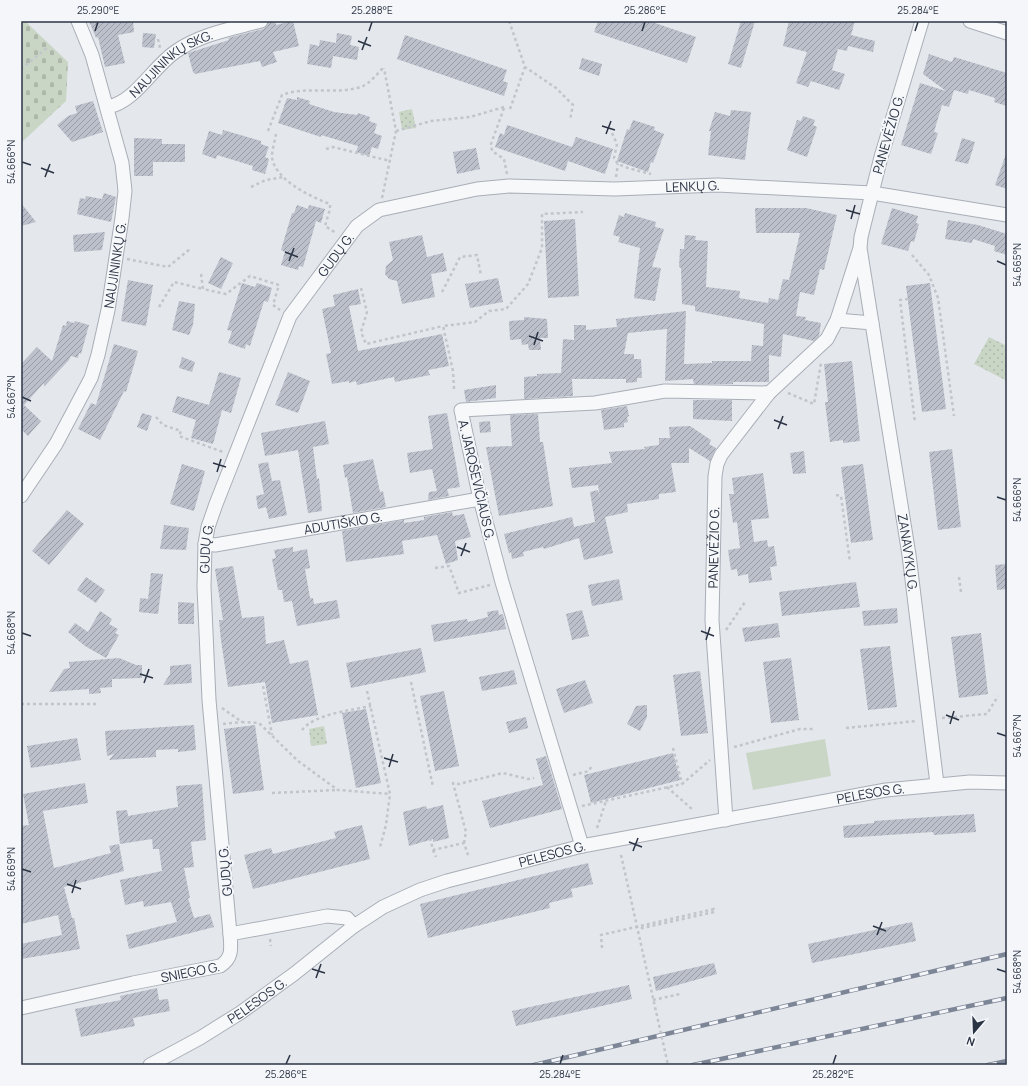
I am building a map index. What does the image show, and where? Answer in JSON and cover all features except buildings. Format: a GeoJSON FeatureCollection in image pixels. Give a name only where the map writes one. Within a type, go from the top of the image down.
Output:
{"type":"FeatureCollection","features":[{"type":"Feature","properties":{"kind":"street","name":"NAUJININKŲ G."},"geometry":{"type":"LineString","coordinates":[[21,496],[56,444],[90,378],[98,355],[108,310],[117,257],[125,191],[122,163],[108,107],[92,55],[78,21]]}},
{"type":"Feature","properties":{"kind":"street","name":"NAUJININKŲ SKG."},"geometry":{"type":"LineString","coordinates":[[108,107],[118,105],[131,95],[163,61],[188,43],[214,33],[261,21]]}},
{"type":"Feature","properties":{"kind":"street","name":"PANEVĖŽIO G."},"geometry":{"type":"LineString","coordinates":[[726,820],[725,751],[714,651],[713,579],[715,476],[717,464],[734,437],[772,390],[827,339],[837,320],[860,248],[861,237],[872,193],[908,64],[922,21]]}},
{"type":"Feature","properties":{"kind":"street"},"geometry":{"type":"LineString","coordinates":[[970,21],[1007,33]]}},
{"type":"Feature","properties":{"kind":"street","name":"LENKŲ G."},"geometry":{"type":"LineString","coordinates":[[379,210],[477,189],[509,186],[615,189],[718,185],[872,193],[1007,215]]}},
{"type":"Feature","properties":{"kind":"street","name":"GUDŲ G."},"geometry":{"type":"LineString","coordinates":[[230,934],[209,700],[204,587],[205,544],[208,527],[290,316],[357,226],[379,210]]}},
{"type":"Feature","properties":{"kind":"street","name":"PANEVĖŽIO G."},"geometry":{"type":"LineString","coordinates":[[860,248],[872,323]]}},
{"type":"Feature","properties":{"kind":"street"},"geometry":{"type":"LineString","coordinates":[[837,320],[872,323]]}},
{"type":"Feature","properties":{"kind":"street","name":"ZANAVYKŲ G."},"geometry":{"type":"LineString","coordinates":[[872,323],[909,555],[937,784]]}},
{"type":"Feature","properties":{"kind":"street","name":"A. JAROŠEVIČIAUS G."},"geometry":{"type":"LineString","coordinates":[[582,846],[502,582],[480,499],[461,410],[595,403],[665,391],[772,390]]}},
{"type":"Feature","properties":{"kind":"street","name":"ADUTIŠKIO G."},"geometry":{"type":"LineString","coordinates":[[205,544],[215,545],[480,499]]}},
{"type":"Feature","properties":{"kind":"street","name":"PELESOS G."},"geometry":{"type":"LineString","coordinates":[[150,1065],[200,1038],[240,1013],[294,974],[354,926],[383,907],[420,890],[447,881],[582,846],[886,790],[937,784],[1007,782]]}},
{"type":"Feature","properties":{"kind":"street"},"geometry":{"type":"LineString","coordinates":[[230,934],[327,916],[347,918],[354,926]]}},
{"type":"Feature","properties":{"kind":"street","name":"SNIEGO G."},"geometry":{"type":"LineString","coordinates":[[21,1008],[220,966],[227,961],[231,954],[230,934]]}},
{"type":"Feature","properties":{"kind":"path"},"geometry":{"type":"LineString","coordinates":[[509,21],[525,67],[556,88],[573,105],[570,120]]}},
{"type":"Feature","properties":{"kind":"path"},"geometry":{"type":"LineString","coordinates":[[21,70],[48,47]]}},
{"type":"Feature","properties":{"kind":"path"},"geometry":{"type":"LineString","coordinates":[[268,131],[282,95],[294,91],[343,90],[364,86],[384,67],[396,131],[379,210]]}},
{"type":"Feature","properties":{"kind":"path"},"geometry":{"type":"LineString","coordinates":[[510,109],[525,67]]}},
{"type":"Feature","properties":{"kind":"path"},"geometry":{"type":"LineString","coordinates":[[396,131],[431,121],[470,117],[504,107],[491,144],[492,151],[504,159],[509,186]]}},
{"type":"Feature","properties":{"kind":"path"},"geometry":{"type":"LineString","coordinates":[[612,133],[617,144],[614,158],[618,164],[659,176]]}},
{"type":"Feature","properties":{"kind":"path"},"geometry":{"type":"LineString","coordinates":[[276,134],[272,156],[276,168],[294,186],[310,196],[330,204],[325,226],[346,240]]}},
{"type":"Feature","properties":{"kind":"path"},"geometry":{"type":"LineString","coordinates":[[326,149],[333,147],[390,161]]}},
{"type":"Feature","properties":{"kind":"path"},"geometry":{"type":"LineString","coordinates":[[251,187],[266,180],[285,177]]}},
{"type":"Feature","properties":{"kind":"path"},"geometry":{"type":"LineString","coordinates":[[361,288],[367,312],[361,332],[366,344],[443,326],[475,322],[489,311],[506,310],[528,284],[542,248],[542,214],[583,212]]}},
{"type":"Feature","properties":{"kind":"path"},"geometry":{"type":"LineString","coordinates":[[117,257],[168,266],[190,250]]}},
{"type":"Feature","properties":{"kind":"path"},"geometry":{"type":"LineString","coordinates":[[442,292],[460,257],[477,254],[481,276]]}},
{"type":"Feature","properties":{"kind":"path"},"geometry":{"type":"LineString","coordinates":[[912,256],[929,275],[938,298],[954,416]]}},
{"type":"Feature","properties":{"kind":"path"},"geometry":{"type":"LineString","coordinates":[[201,274],[203,289]]}},
{"type":"Feature","properties":{"kind":"path"},"geometry":{"type":"LineString","coordinates":[[159,307],[174,282],[226,294],[250,276],[279,285],[273,305],[290,316]]}},
{"type":"Feature","properties":{"kind":"path"},"geometry":{"type":"LineString","coordinates":[[908,299],[900,300],[915,423]]}},
{"type":"Feature","properties":{"kind":"path"},"geometry":{"type":"LineString","coordinates":[[443,326],[453,371],[454,389]]}},
{"type":"Feature","properties":{"kind":"path"},"geometry":{"type":"LineString","coordinates":[[772,390],[814,404],[820,365],[827,339]]}},
{"type":"Feature","properties":{"kind":"path"},"geometry":{"type":"LineString","coordinates":[[156,417],[163,425],[181,431],[179,436],[235,456]]}},
{"type":"Feature","properties":{"kind":"path"},"geometry":{"type":"LineString","coordinates":[[836,495],[841,496],[850,562]]}},
{"type":"Feature","properties":{"kind":"path"},"geometry":{"type":"LineString","coordinates":[[435,568],[450,566],[459,593],[502,582]]}},
{"type":"Feature","properties":{"kind":"path"},"geometry":{"type":"LineString","coordinates":[[959,577],[961,592]]}},
{"type":"Feature","properties":{"kind":"path"},"geometry":{"type":"LineString","coordinates":[[724,633],[746,602]]}},
{"type":"Feature","properties":{"kind":"path"},"geometry":{"type":"LineString","coordinates":[[411,682],[433,787]]}},
{"type":"Feature","properties":{"kind":"path"},"geometry":{"type":"LineString","coordinates":[[263,686],[272,736]]}},
{"type":"Feature","properties":{"kind":"path"},"geometry":{"type":"LineString","coordinates":[[368,690],[390,794],[386,825],[380,847]]}},
{"type":"Feature","properties":{"kind":"path"},"geometry":{"type":"LineString","coordinates":[[934,719],[987,714],[998,696]]}},
{"type":"Feature","properties":{"kind":"path"},"geometry":{"type":"LineString","coordinates":[[209,700],[242,722]]}},
{"type":"Feature","properties":{"kind":"path"},"geometry":{"type":"LineString","coordinates":[[21,704],[97,704]]}},
{"type":"Feature","properties":{"kind":"path"},"geometry":{"type":"LineString","coordinates":[[302,730],[306,725],[334,713],[371,706]]}},
{"type":"Feature","properties":{"kind":"path"},"geometry":{"type":"LineString","coordinates":[[846,728],[915,721]]}},
{"type":"Feature","properties":{"kind":"path"},"geometry":{"type":"LineString","coordinates":[[211,725],[242,722],[259,723],[298,761],[338,790]]}},
{"type":"Feature","properties":{"kind":"path"},"geometry":{"type":"LineString","coordinates":[[570,809],[682,784],[710,760],[725,751],[800,729],[815,729]]}},
{"type":"Feature","properties":{"kind":"path"},"geometry":{"type":"LineString","coordinates":[[673,748],[682,784]]}},
{"type":"Feature","properties":{"kind":"path"},"geometry":{"type":"LineString","coordinates":[[561,779],[589,771],[592,765]]}},
{"type":"Feature","properties":{"kind":"path"},"geometry":{"type":"LineString","coordinates":[[469,858],[464,843],[466,832],[454,783],[459,784],[504,773],[528,779],[534,778]]}},
{"type":"Feature","properties":{"kind":"path"},"geometry":{"type":"LineString","coordinates":[[667,787],[693,810]]}},
{"type":"Feature","properties":{"kind":"path"},"geometry":{"type":"LineString","coordinates":[[272,793],[338,790],[390,794]]}},
{"type":"Feature","properties":{"kind":"path"},"geometry":{"type":"LineString","coordinates":[[597,828],[606,801]]}},
{"type":"Feature","properties":{"kind":"path"},"geometry":{"type":"LineString","coordinates":[[430,838],[436,857]]}},
{"type":"Feature","properties":{"kind":"path"},"geometry":{"type":"LineString","coordinates":[[434,850],[464,843]]}},
{"type":"Feature","properties":{"kind":"path"},"geometry":{"type":"LineString","coordinates":[[621,855],[668,1065]]}},
{"type":"Feature","properties":{"kind":"path"},"geometry":{"type":"LineString","coordinates":[[602,948],[601,935],[714,909],[714,912],[638,930]]}},
{"type":"Feature","properties":{"kind":"path"},"geometry":{"type":"LineString","coordinates":[[653,1000],[680,994]]}},
{"type":"Feature","properties":{"kind":"green space"},"geometry":{"type":"Polygon","coordinates":[[[21,21],[25,21],[68,62],[66,101],[21,143],[21,21]]]}},
{"type":"Feature","properties":{"kind":"green space"},"geometry":{"type":"Polygon","coordinates":[[[412,109],[416,128],[402,130],[399,112],[412,109]]]}},
{"type":"Feature","properties":{"kind":"green space"},"geometry":{"type":"Polygon","coordinates":[[[989,337],[1007,346],[1007,381],[974,364],[989,337]]]}},
{"type":"Feature","properties":{"kind":"green space"},"geometry":{"type":"Polygon","coordinates":[[[324,726],[327,744],[311,746],[309,729],[324,726]]]}},
{"type":"Feature","properties":{"kind":"green space"},"geometry":{"type":"Polygon","coordinates":[[[825,739],[831,776],[753,790],[746,753],[825,739]]]}},
{"type":"Feature","properties":{"kind":"railway"},"geometry":{"type":"LineString","coordinates":[[534,1065],[1007,954]]}},
{"type":"Feature","properties":{"kind":"railway"},"geometry":{"type":"LineString","coordinates":[[693,1065],[1007,998]]}},
{"type":"Feature","properties":{"kind":"railway"},"geometry":{"type":"LineString","coordinates":[[988,1065],[1007,1061]]}}]}
